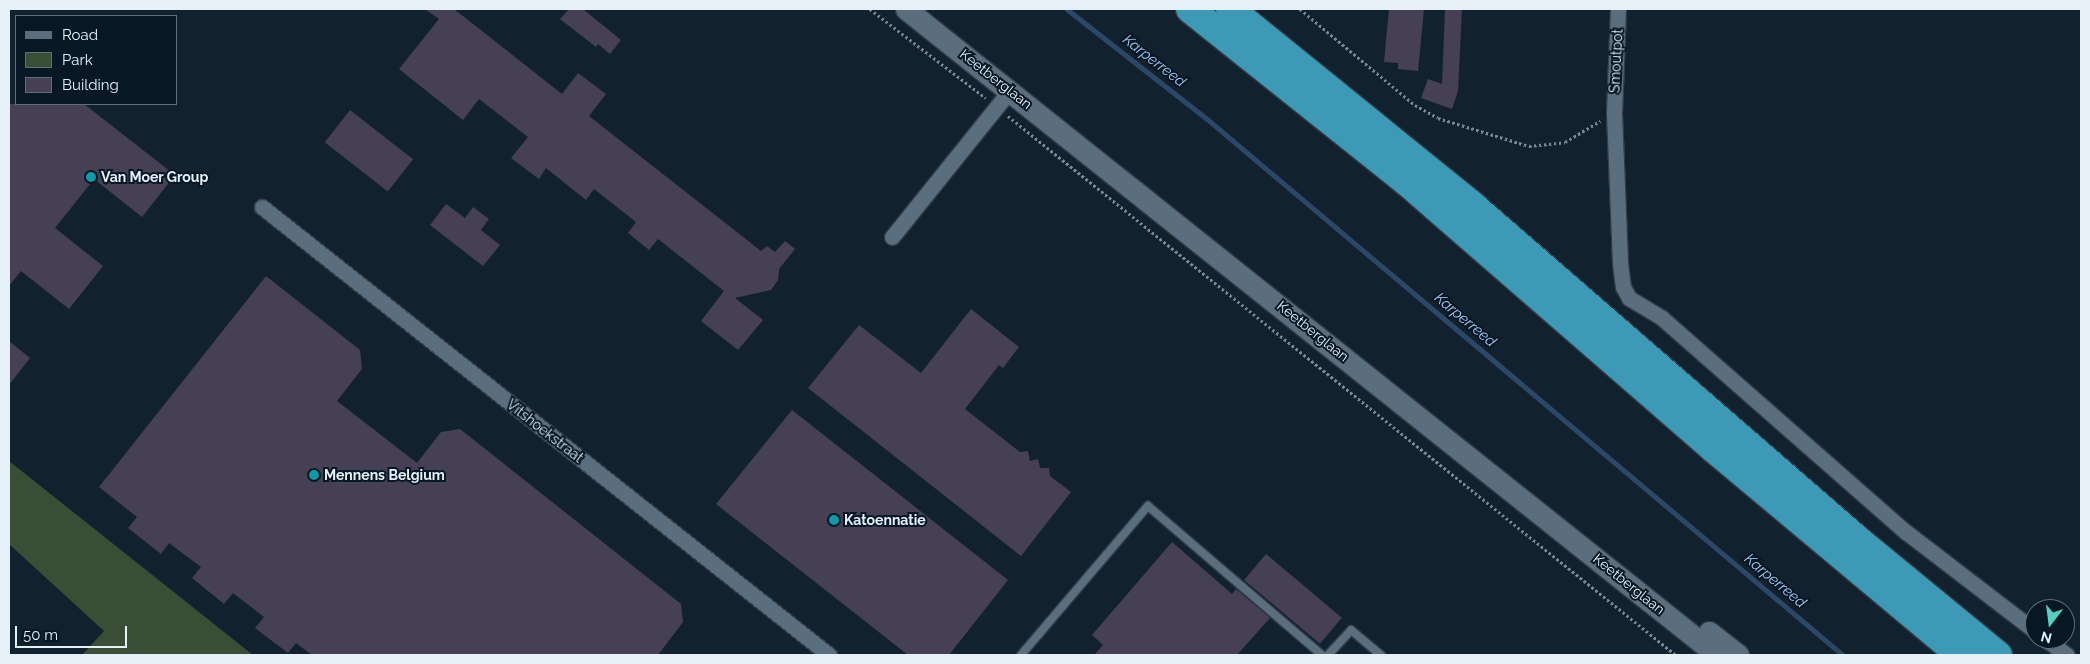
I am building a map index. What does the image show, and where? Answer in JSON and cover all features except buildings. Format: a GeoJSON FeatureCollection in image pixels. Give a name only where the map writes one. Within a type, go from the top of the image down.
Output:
{"type":"FeatureCollection","features":[{"type":"Feature","properties":{"kind":"highway"},"geometry":{"type":"LineString","coordinates":[[1190,9],[1415,190],[1714,449],[1960,655]]}},
{"type":"Feature","properties":{"kind":"highway"},"geometry":{"type":"LineString","coordinates":[[1230,9],[1466,200],[1858,540],[1998,655]]}},
{"type":"Feature","properties":{"kind":"main road","name":"Keetberglaan"},"geometry":{"type":"LineString","coordinates":[[906,9],[1718,655]]}},
{"type":"Feature","properties":{"kind":"main road","name":"Keetberglaan"},"geometry":{"type":"LineString","coordinates":[[928,9],[1738,655]]}},
{"type":"Feature","properties":{"kind":"street","name":"Smoutpot"},"geometry":{"type":"LineString","coordinates":[[1618,9],[1614,113],[1622,287],[1630,298],[1662,318],[1906,532],[2025,623]]}},
{"type":"Feature","properties":{"kind":"street"},"geometry":{"type":"LineString","coordinates":[[892,237],[1010,90]]}},
{"type":"Feature","properties":{"kind":"street","name":"Vitshoekstraat"},"geometry":{"type":"LineString","coordinates":[[262,207],[829,655]]}},
{"type":"Feature","properties":{"kind":"lane"},"geometry":{"type":"LineString","coordinates":[[1021,655],[1148,506],[1322,655]]}},
{"type":"Feature","properties":{"kind":"lane"},"geometry":{"type":"LineString","coordinates":[[1328,655],[1351,630],[1380,655]]}},
{"type":"Feature","properties":{"kind":"path"},"geometry":{"type":"LineString","coordinates":[[870,9],[997,107],[1676,655]]}},
{"type":"Feature","properties":{"kind":"path"},"geometry":{"type":"LineString","coordinates":[[1300,9],[1415,105],[1438,118],[1494,137],[1529,146],[1565,142],[1614,113]]}},
{"type":"Feature","properties":{"kind":"green space"},"geometry":{"type":"Polygon","coordinates":[[[9,461],[253,655],[82,655],[104,631],[9,544],[9,461]]]}},
{"type":"Feature","properties":{"kind":"waterway","name":"Karperreed"},"geometry":{"type":"LineString","coordinates":[[1067,9],[1206,118],[1843,655]]}},
{"type":"Feature","properties":{"kind":"place","name":"Van Moer Group"},"geometry":{"type":"Point","coordinates":[91,177]}},
{"type":"Feature","properties":{"kind":"place","name":"Mennens Belgium"},"geometry":{"type":"Point","coordinates":[314,475]}},
{"type":"Feature","properties":{"kind":"place","name":"Katoennatie"},"geometry":{"type":"Point","coordinates":[834,520]}}]}
